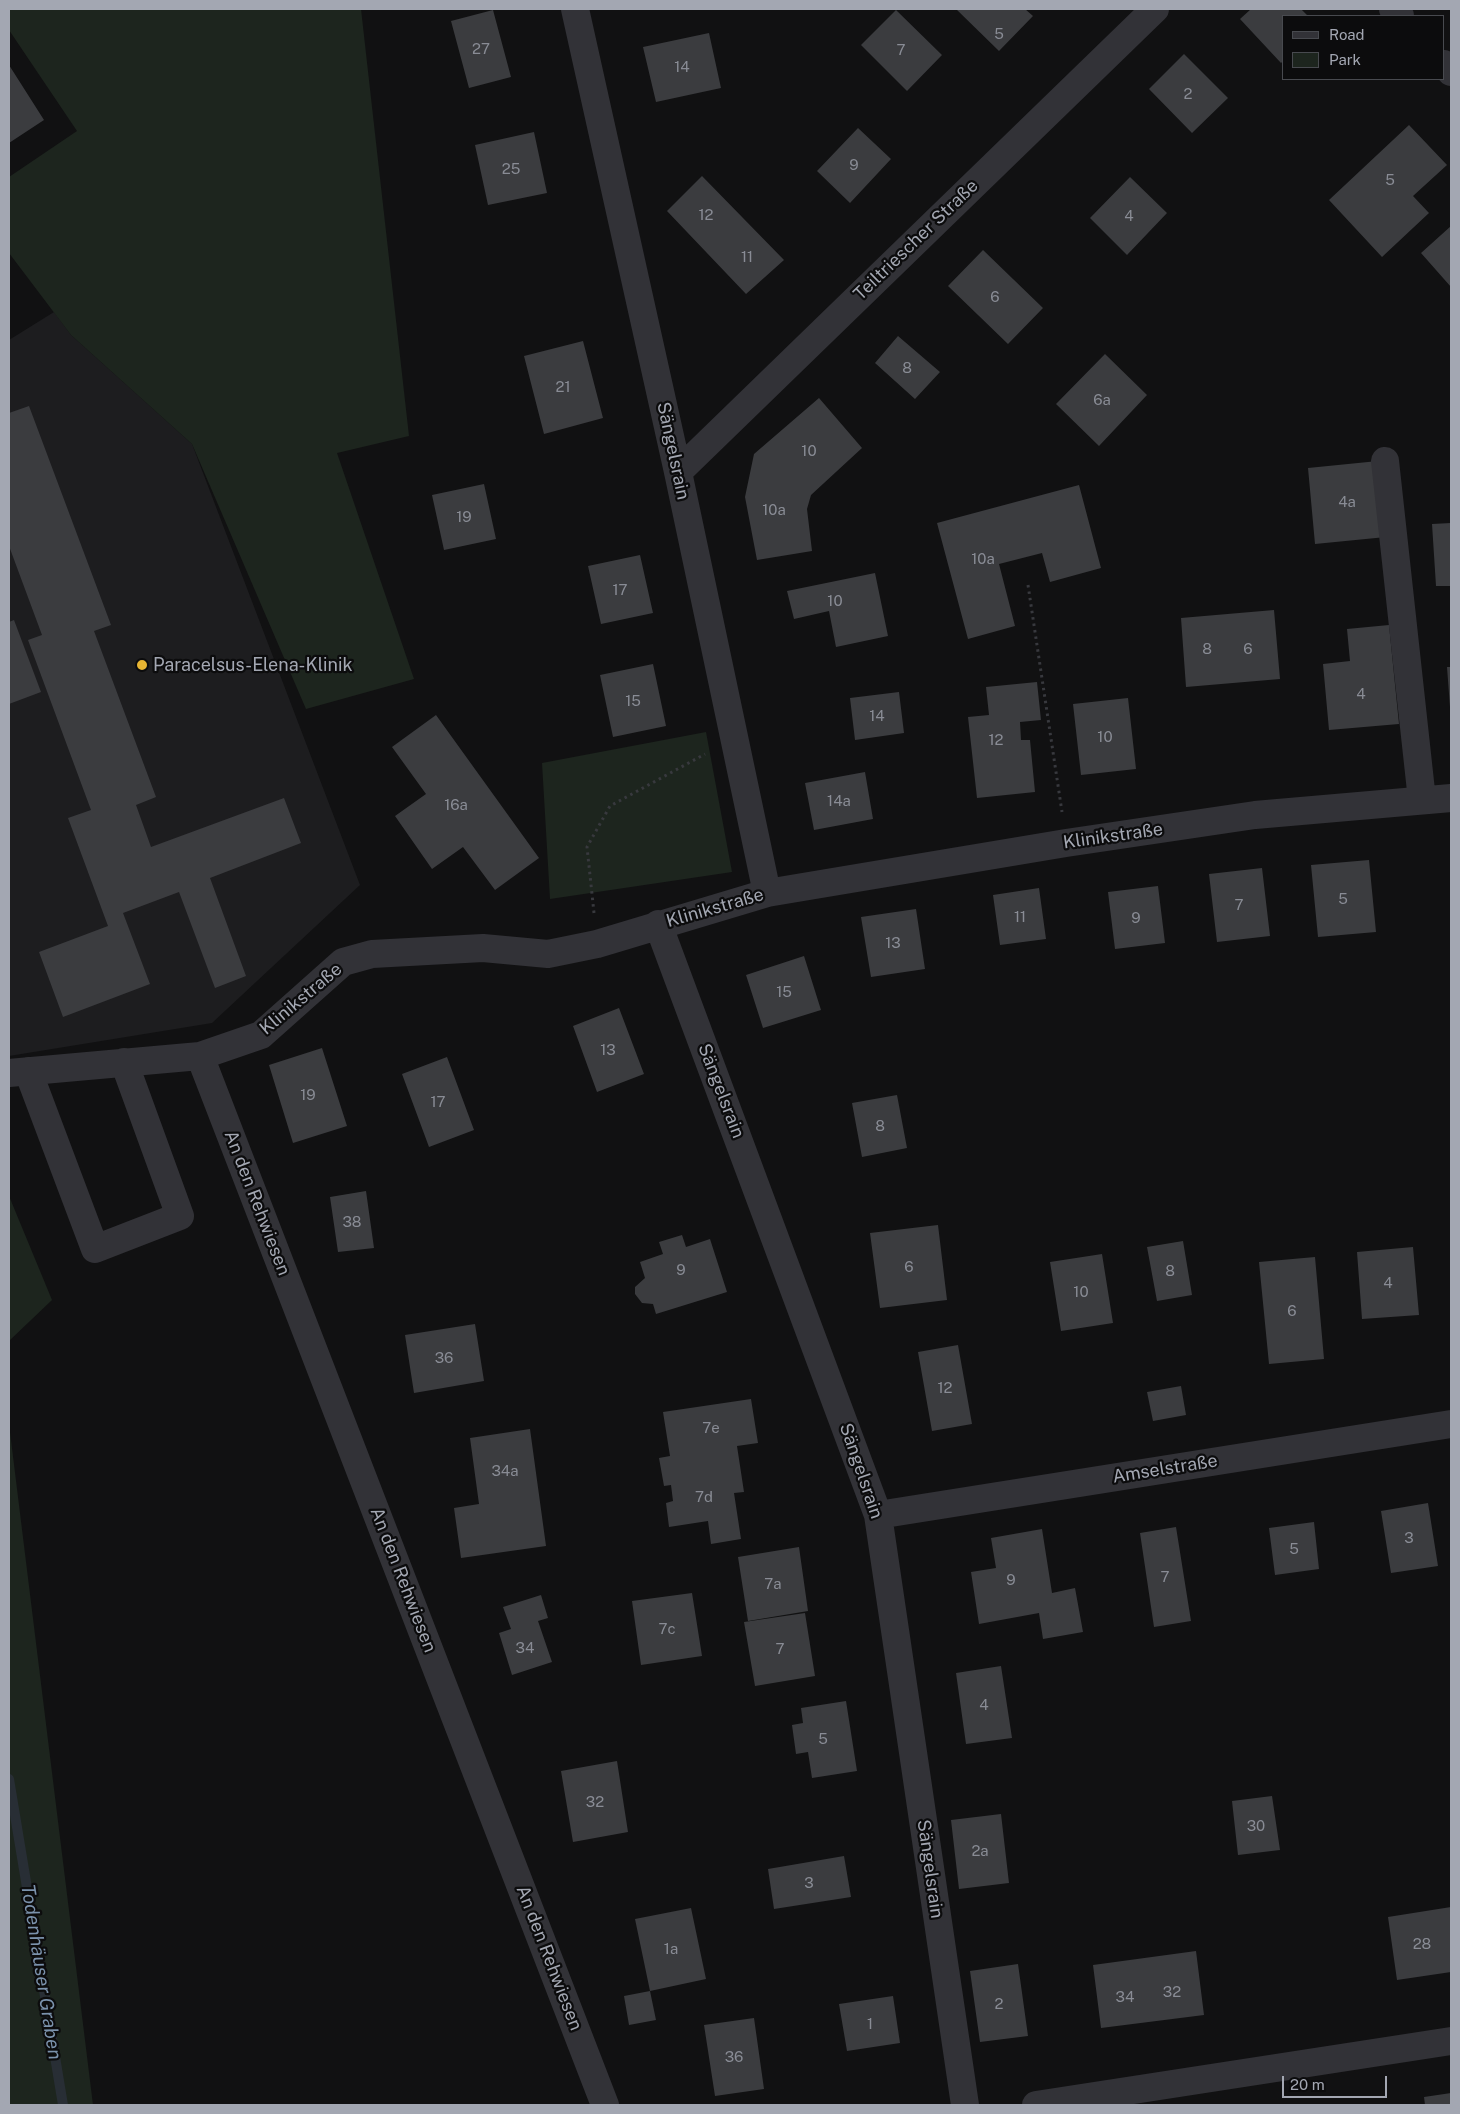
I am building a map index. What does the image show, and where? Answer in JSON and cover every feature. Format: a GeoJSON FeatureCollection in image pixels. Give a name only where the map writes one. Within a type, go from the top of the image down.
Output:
{"type":"FeatureCollection","features":[{"type":"Feature","properties":{"kind":"street","name":"Sängelsrain"},"geometry":{"type":"LineString","coordinates":[[576,9],[678,472],[767,893]]}},
{"type":"Feature","properties":{"kind":"street","name":"Teiltriescher Straße"},"geometry":{"type":"LineString","coordinates":[[678,472],[1155,9]]}},
{"type":"Feature","properties":{"kind":"street"},"geometry":{"type":"LineString","coordinates":[[1385,461],[1422,800]]}},
{"type":"Feature","properties":{"kind":"street","name":"Klinikstraße"},"geometry":{"type":"LineString","coordinates":[[18,1072],[200,1056],[261,1035],[343,962],[372,954],[483,948],[548,954],[597,944],[658,924],[767,893],[1066,843],[1255,816],[1451,798]]}},
{"type":"Feature","properties":{"kind":"street","name":"Sängelsrain"},"geometry":{"type":"LineString","coordinates":[[658,924],[878,1515],[965,2105]]}},
{"type":"Feature","properties":{"kind":"street","name":"An den Rehwiesen"},"geometry":{"type":"LineString","coordinates":[[200,1056],[605,2105]]}},
{"type":"Feature","properties":{"kind":"street"},"geometry":{"type":"LineString","coordinates":[[18,1072],[96,1249],[180,1216],[124,1062]]}},
{"type":"Feature","properties":{"kind":"street","name":"Amselstraße"},"geometry":{"type":"LineString","coordinates":[[878,1515],[1451,1424]]}},
{"type":"Feature","properties":{"kind":"street"},"geometry":{"type":"LineString","coordinates":[[1036,2105],[1451,2041]]}},
{"type":"Feature","properties":{"kind":"path"},"geometry":{"type":"LineString","coordinates":[[1028,584],[1066,843]]}},
{"type":"Feature","properties":{"kind":"path"},"geometry":{"type":"LineString","coordinates":[[597,944],[587,847],[610,806],[710,751],[736,745]]}},
{"type":"Feature","properties":{"kind":"shaded area","name":"Paracelsus-Elena-Klinik"},"geometry":{"type":"Polygon","coordinates":[[[54,312],[71,335],[192,444],[360,885],[212,1023],[9,1056],[9,340],[54,312]]]}},
{"type":"Feature","properties":{"kind":"green space"},"geometry":{"type":"Polygon","coordinates":[[[9,9],[361,9],[409,436],[337,453],[414,679],[306,709],[192,444],[71,335],[9,253],[9,177],[77,131],[9,30],[9,9]]]}},
{"type":"Feature","properties":{"kind":"green space"},"geometry":{"type":"Polygon","coordinates":[[[706,732],[732,872],[550,899],[542,763],[706,732]]]}},
{"type":"Feature","properties":{"kind":"green space"},"geometry":{"type":"Polygon","coordinates":[[[9,1196],[52,1300],[9,1341],[9,1196]]]}},
{"type":"Feature","properties":{"kind":"green space"},"geometry":{"type":"Polygon","coordinates":[[[9,1424],[93,2105],[9,2105],[9,1424]]]}},
{"type":"Feature","properties":{"kind":"building"},"geometry":{"type":"Polygon","coordinates":[[[956,9],[1025,9],[1033,16],[999,51],[956,9]]]}},
{"type":"Feature","properties":{"kind":"building"},"geometry":{"type":"Polygon","coordinates":[[[1251,9],[1301,9],[1307,15],[1282,15],[1281,63],[1240,19],[1251,9]]]}},
{"type":"Feature","properties":{"kind":"building"},"geometry":{"type":"Polygon","coordinates":[[[493,10],[511,77],[469,88],[451,21],[493,10]]]}},
{"type":"Feature","properties":{"kind":"building"},"geometry":{"type":"Polygon","coordinates":[[[896,10],[942,55],[907,91],[861,45],[896,10]]]}},
{"type":"Feature","properties":{"kind":"building"},"geometry":{"type":"Polygon","coordinates":[[[709,33],[721,88],[656,102],[643,47],[709,33]]]}},
{"type":"Feature","properties":{"kind":"building"},"geometry":{"type":"Polygon","coordinates":[[[1184,54],[1228,98],[1192,133],[1149,89],[1184,54]]]}},
{"type":"Feature","properties":{"kind":"building"},"geometry":{"type":"Polygon","coordinates":[[[9,65],[44,120],[9,143],[9,65]]]}},
{"type":"Feature","properties":{"kind":"building"},"geometry":{"type":"Polygon","coordinates":[[[1409,125],[1447,165],[1413,196],[1429,213],[1382,257],[1329,200],[1409,125]]]}},
{"type":"Feature","properties":{"kind":"building"},"geometry":{"type":"Polygon","coordinates":[[[858,128],[891,159],[850,203],[817,171],[858,128]]]}},
{"type":"Feature","properties":{"kind":"building"},"geometry":{"type":"Polygon","coordinates":[[[534,132],[547,193],[488,205],[475,145],[534,132]]]}},
{"type":"Feature","properties":{"kind":"building"},"geometry":{"type":"Polygon","coordinates":[[[702,176],[784,260],[746,294],[667,211],[702,176]]]}},
{"type":"Feature","properties":{"kind":"building"},"geometry":{"type":"Polygon","coordinates":[[[1130,177],[1167,213],[1127,255],[1090,218],[1130,177]]]}},
{"type":"Feature","properties":{"kind":"building"},"geometry":{"type":"Polygon","coordinates":[[[1451,226],[1451,287],[1421,253],[1451,226]]]}},
{"type":"Feature","properties":{"kind":"building"},"geometry":{"type":"Polygon","coordinates":[[[983,250],[1043,308],[1008,344],[948,286],[983,250]]]}},
{"type":"Feature","properties":{"kind":"building"},"geometry":{"type":"Polygon","coordinates":[[[898,336],[940,372],[915,399],[875,363],[898,336]]]}},
{"type":"Feature","properties":{"kind":"building"},"geometry":{"type":"Polygon","coordinates":[[[583,341],[603,418],[544,434],[524,356],[583,341]]]}},
{"type":"Feature","properties":{"kind":"building"},"geometry":{"type":"Polygon","coordinates":[[[1105,354],[1147,395],[1099,446],[1056,404],[1105,354]]]}},
{"type":"Feature","properties":{"kind":"building"},"geometry":{"type":"Polygon","coordinates":[[[819,398],[862,448],[811,495],[807,509],[812,551],[757,560],[745,497],[754,454],[819,398]]]}},
{"type":"Feature","properties":{"kind":"building"},"geometry":{"type":"Polygon","coordinates":[[[29,406],[111,625],[94,631],[156,797],[136,805],[151,847],[284,798],[301,843],[210,878],[246,976],[215,988],[179,892],[123,913],[150,984],[63,1017],[39,952],[108,926],[68,818],[91,810],[28,640],[42,635],[9,546],[9,413],[29,406]]]}},
{"type":"Feature","properties":{"kind":"building"},"geometry":{"type":"Polygon","coordinates":[[[1378,461],[1386,537],[1315,544],[1308,468],[1378,461]]]}},
{"type":"Feature","properties":{"kind":"building"},"geometry":{"type":"Polygon","coordinates":[[[484,484],[496,539],[444,550],[432,495],[484,484]]]}},
{"type":"Feature","properties":{"kind":"building"},"geometry":{"type":"Polygon","coordinates":[[[1079,485],[1101,568],[1050,582],[1042,553],[999,564],[1015,626],[968,639],[937,523],[1079,485]]]}},
{"type":"Feature","properties":{"kind":"building"},"geometry":{"type":"Polygon","coordinates":[[[1451,523],[1451,586],[1436,586],[1432,524],[1451,523]]]}},
{"type":"Feature","properties":{"kind":"building"},"geometry":{"type":"Polygon","coordinates":[[[640,555],[653,613],[601,624],[588,566],[640,555]]]}},
{"type":"Feature","properties":{"kind":"building"},"geometry":{"type":"Polygon","coordinates":[[[875,573],[888,636],[836,647],[829,611],[794,619],[787,591],[875,573]]]}},
{"type":"Feature","properties":{"kind":"building"},"geometry":{"type":"Polygon","coordinates":[[[1274,610],[1280,679],[1186,687],[1181,618],[1274,610]]]}},
{"type":"Feature","properties":{"kind":"building"},"geometry":{"type":"Polygon","coordinates":[[[14,620],[41,692],[9,704],[9,622],[14,620]]]}},
{"type":"Feature","properties":{"kind":"building"},"geometry":{"type":"Polygon","coordinates":[[[1389,625],[1399,724],[1329,730],[1323,664],[1350,661],[1347,629],[1389,625]]]}},
{"type":"Feature","properties":{"kind":"building"},"geometry":{"type":"Polygon","coordinates":[[[653,664],[666,726],[613,737],[600,675],[653,664]]]}},
{"type":"Feature","properties":{"kind":"building"},"geometry":{"type":"Polygon","coordinates":[[[1447,667],[1451,667],[1451,707],[1450,707],[1447,667]]]}},
{"type":"Feature","properties":{"kind":"building"},"geometry":{"type":"Polygon","coordinates":[[[1037,682],[1041,720],[1020,722],[1021,740],[1030,740],[1035,792],[977,798],[968,717],[989,715],[986,687],[1037,682]]]}},
{"type":"Feature","properties":{"kind":"building"},"geometry":{"type":"Polygon","coordinates":[[[899,692],[904,733],[855,740],[850,698],[899,692]]]}},
{"type":"Feature","properties":{"kind":"building"},"geometry":{"type":"Polygon","coordinates":[[[1128,698],[1136,769],[1081,775],[1073,704],[1128,698]]]}},
{"type":"Feature","properties":{"kind":"building"},"geometry":{"type":"Polygon","coordinates":[[[436,715],[539,858],[495,890],[463,847],[432,869],[395,816],[426,794],[392,747],[436,715]]]}},
{"type":"Feature","properties":{"kind":"building"},"geometry":{"type":"Polygon","coordinates":[[[865,772],[873,819],[814,830],[805,783],[865,772]]]}},
{"type":"Feature","properties":{"kind":"building"},"geometry":{"type":"Polygon","coordinates":[[[1369,860],[1376,932],[1318,937],[1311,865],[1369,860]]]}},
{"type":"Feature","properties":{"kind":"building"},"geometry":{"type":"Polygon","coordinates":[[[1262,868],[1270,936],[1217,942],[1209,874],[1262,868]]]}},
{"type":"Feature","properties":{"kind":"building"},"geometry":{"type":"Polygon","coordinates":[[[1158,886],[1165,943],[1115,949],[1108,892],[1158,886]]]}},
{"type":"Feature","properties":{"kind":"building"},"geometry":{"type":"Polygon","coordinates":[[[1039,888],[1046,939],[1000,945],[993,895],[1039,888]]]}},
{"type":"Feature","properties":{"kind":"building"},"geometry":{"type":"Polygon","coordinates":[[[916,909],[925,969],[871,977],[861,917],[916,909]]]}},
{"type":"Feature","properties":{"kind":"building"},"geometry":{"type":"Polygon","coordinates":[[[804,956],[821,1010],[763,1028],[746,975],[804,956]]]}},
{"type":"Feature","properties":{"kind":"building"},"geometry":{"type":"Polygon","coordinates":[[[619,1008],[644,1074],[597,1092],[573,1026],[619,1008]]]}},
{"type":"Feature","properties":{"kind":"building"},"geometry":{"type":"Polygon","coordinates":[[[322,1048],[347,1126],[293,1143],[269,1065],[322,1048]]]}},
{"type":"Feature","properties":{"kind":"building"},"geometry":{"type":"Polygon","coordinates":[[[447,1057],[474,1130],[429,1147],[402,1074],[447,1057]]]}},
{"type":"Feature","properties":{"kind":"building"},"geometry":{"type":"Polygon","coordinates":[[[897,1095],[907,1148],[862,1157],[852,1103],[897,1095]]]}},
{"type":"Feature","properties":{"kind":"building"},"geometry":{"type":"Polygon","coordinates":[[[366,1191],[374,1248],[338,1252],[330,1197],[366,1191]]]}},
{"type":"Feature","properties":{"kind":"building"},"geometry":{"type":"Polygon","coordinates":[[[938,1225],[947,1300],[880,1308],[870,1233],[938,1225]]]}},
{"type":"Feature","properties":{"kind":"building"},"geometry":{"type":"Polygon","coordinates":[[[682,1235],[686,1247],[710,1239],[727,1292],[656,1314],[653,1304],[642,1303],[635,1294],[635,1287],[645,1278],[640,1262],[663,1254],[659,1242],[682,1235]]]}},
{"type":"Feature","properties":{"kind":"building"},"geometry":{"type":"Polygon","coordinates":[[[1183,1241],[1192,1295],[1157,1301],[1147,1247],[1183,1241]]]}},
{"type":"Feature","properties":{"kind":"building"},"geometry":{"type":"Polygon","coordinates":[[[1413,1247],[1419,1315],[1362,1319],[1357,1252],[1413,1247]]]}},
{"type":"Feature","properties":{"kind":"building"},"geometry":{"type":"Polygon","coordinates":[[[1102,1254],[1113,1323],[1061,1331],[1050,1262],[1102,1254]]]}},
{"type":"Feature","properties":{"kind":"building"},"geometry":{"type":"Polygon","coordinates":[[[1315,1257],[1324,1359],[1269,1364],[1259,1262],[1315,1257]]]}},
{"type":"Feature","properties":{"kind":"building"},"geometry":{"type":"Polygon","coordinates":[[[475,1324],[484,1381],[414,1393],[405,1335],[475,1324]]]}},
{"type":"Feature","properties":{"kind":"building"},"geometry":{"type":"Polygon","coordinates":[[[958,1345],[972,1424],[932,1431],[918,1352],[958,1345]]]}},
{"type":"Feature","properties":{"kind":"building"},"geometry":{"type":"Polygon","coordinates":[[[1181,1386],[1186,1415],[1153,1421],[1147,1392],[1181,1386]]]}},
{"type":"Feature","properties":{"kind":"building"},"geometry":{"type":"Polygon","coordinates":[[[751,1399],[758,1443],[737,1446],[744,1492],[734,1493],[741,1539],[711,1544],[708,1521],[669,1527],[666,1503],[673,1501],[671,1485],[664,1486],[659,1458],[670,1456],[663,1412],[751,1399]]]}},
{"type":"Feature","properties":{"kind":"building"},"geometry":{"type":"Polygon","coordinates":[[[530,1429],[546,1546],[461,1558],[454,1508],[479,1504],[470,1438],[530,1429]]]}},
{"type":"Feature","properties":{"kind":"building"},"geometry":{"type":"Polygon","coordinates":[[[1428,1503],[1438,1566],[1391,1573],[1381,1511],[1428,1503]]]}},
{"type":"Feature","properties":{"kind":"building"},"geometry":{"type":"Polygon","coordinates":[[[1314,1522],[1319,1569],[1275,1575],[1269,1528],[1314,1522]]]}},
{"type":"Feature","properties":{"kind":"building"},"geometry":{"type":"Polygon","coordinates":[[[1176,1527],[1191,1621],[1154,1627],[1140,1533],[1176,1527]]]}},
{"type":"Feature","properties":{"kind":"building"},"geometry":{"type":"Polygon","coordinates":[[[1042,1529],[1052,1593],[1075,1588],[1083,1632],[1043,1639],[1039,1613],[979,1624],[971,1572],[996,1568],[991,1538],[1042,1529]]]}},
{"type":"Feature","properties":{"kind":"building"},"geometry":{"type":"Polygon","coordinates":[[[799,1547],[808,1611],[748,1621],[738,1557],[799,1547]]]}},
{"type":"Feature","properties":{"kind":"building"},"geometry":{"type":"Polygon","coordinates":[[[692,1593],[702,1656],[641,1665],[632,1601],[692,1593]]]}},
{"type":"Feature","properties":{"kind":"building"},"geometry":{"type":"Polygon","coordinates":[[[541,1595],[548,1618],[538,1621],[552,1662],[512,1675],[499,1633],[511,1629],[503,1607],[541,1595]]]}},
{"type":"Feature","properties":{"kind":"building"},"geometry":{"type":"Polygon","coordinates":[[[805,1613],[815,1676],[755,1686],[744,1622],[805,1613]]]}},
{"type":"Feature","properties":{"kind":"building"},"geometry":{"type":"Polygon","coordinates":[[[1001,1666],[1012,1738],[966,1744],[956,1673],[1001,1666]]]}},
{"type":"Feature","properties":{"kind":"building"},"geometry":{"type":"Polygon","coordinates":[[[846,1701],[857,1771],[812,1778],[808,1752],[796,1754],[792,1725],[803,1723],[801,1708],[846,1701]]]}},
{"type":"Feature","properties":{"kind":"building"},"geometry":{"type":"Polygon","coordinates":[[[617,1761],[628,1832],[573,1842],[561,1771],[617,1761]]]}},
{"type":"Feature","properties":{"kind":"building"},"geometry":{"type":"Polygon","coordinates":[[[1272,1796],[1280,1850],[1238,1855],[1232,1801],[1272,1796]]]}},
{"type":"Feature","properties":{"kind":"building"},"geometry":{"type":"Polygon","coordinates":[[[1001,1814],[1009,1883],[959,1889],[951,1820],[1001,1814]]]}},
{"type":"Feature","properties":{"kind":"building"},"geometry":{"type":"Polygon","coordinates":[[[844,1856],[851,1897],[774,1909],[768,1869],[844,1856]]]}},
{"type":"Feature","properties":{"kind":"building"},"geometry":{"type":"Polygon","coordinates":[[[1451,1907],[1451,1972],[1397,1980],[1388,1917],[1451,1907]]]}},
{"type":"Feature","properties":{"kind":"building"},"geometry":{"type":"Polygon","coordinates":[[[691,1908],[706,1979],[650,1991],[635,1919],[691,1908]]]}},
{"type":"Feature","properties":{"kind":"building"},"geometry":{"type":"Polygon","coordinates":[[[1196,1951],[1204,2015],[1101,2028],[1093,1965],[1196,1951]]]}},
{"type":"Feature","properties":{"kind":"building"},"geometry":{"type":"Polygon","coordinates":[[[1018,1964],[1028,2036],[980,2042],[970,1971],[1018,1964]]]}},
{"type":"Feature","properties":{"kind":"building"},"geometry":{"type":"Polygon","coordinates":[[[650,1991],[656,2020],[629,2025],[624,1996],[650,1991]]]}},
{"type":"Feature","properties":{"kind":"building"},"geometry":{"type":"Polygon","coordinates":[[[893,1996],[900,2043],[847,2051],[839,2004],[893,1996]]]}},
{"type":"Feature","properties":{"kind":"building"},"geometry":{"type":"Polygon","coordinates":[[[754,2018],[764,2089],[715,2096],[704,2025],[754,2018]]]}},
{"type":"Feature","properties":{"kind":"building"},"geometry":{"type":"Polygon","coordinates":[[[1451,2093],[1451,2105],[1425,2105],[1424,2097],[1451,2093]]]}},
{"type":"Feature","properties":{"kind":"waterway","name":"Todenhäuser Graben"},"geometry":{"type":"LineString","coordinates":[[9,1779],[63,2105]]}},
{"type":"Feature","properties":{"kind":"place","name":"Paracelsus-Elena-Klinik"},"geometry":{"type":"Point","coordinates":[142,665]}}]}
